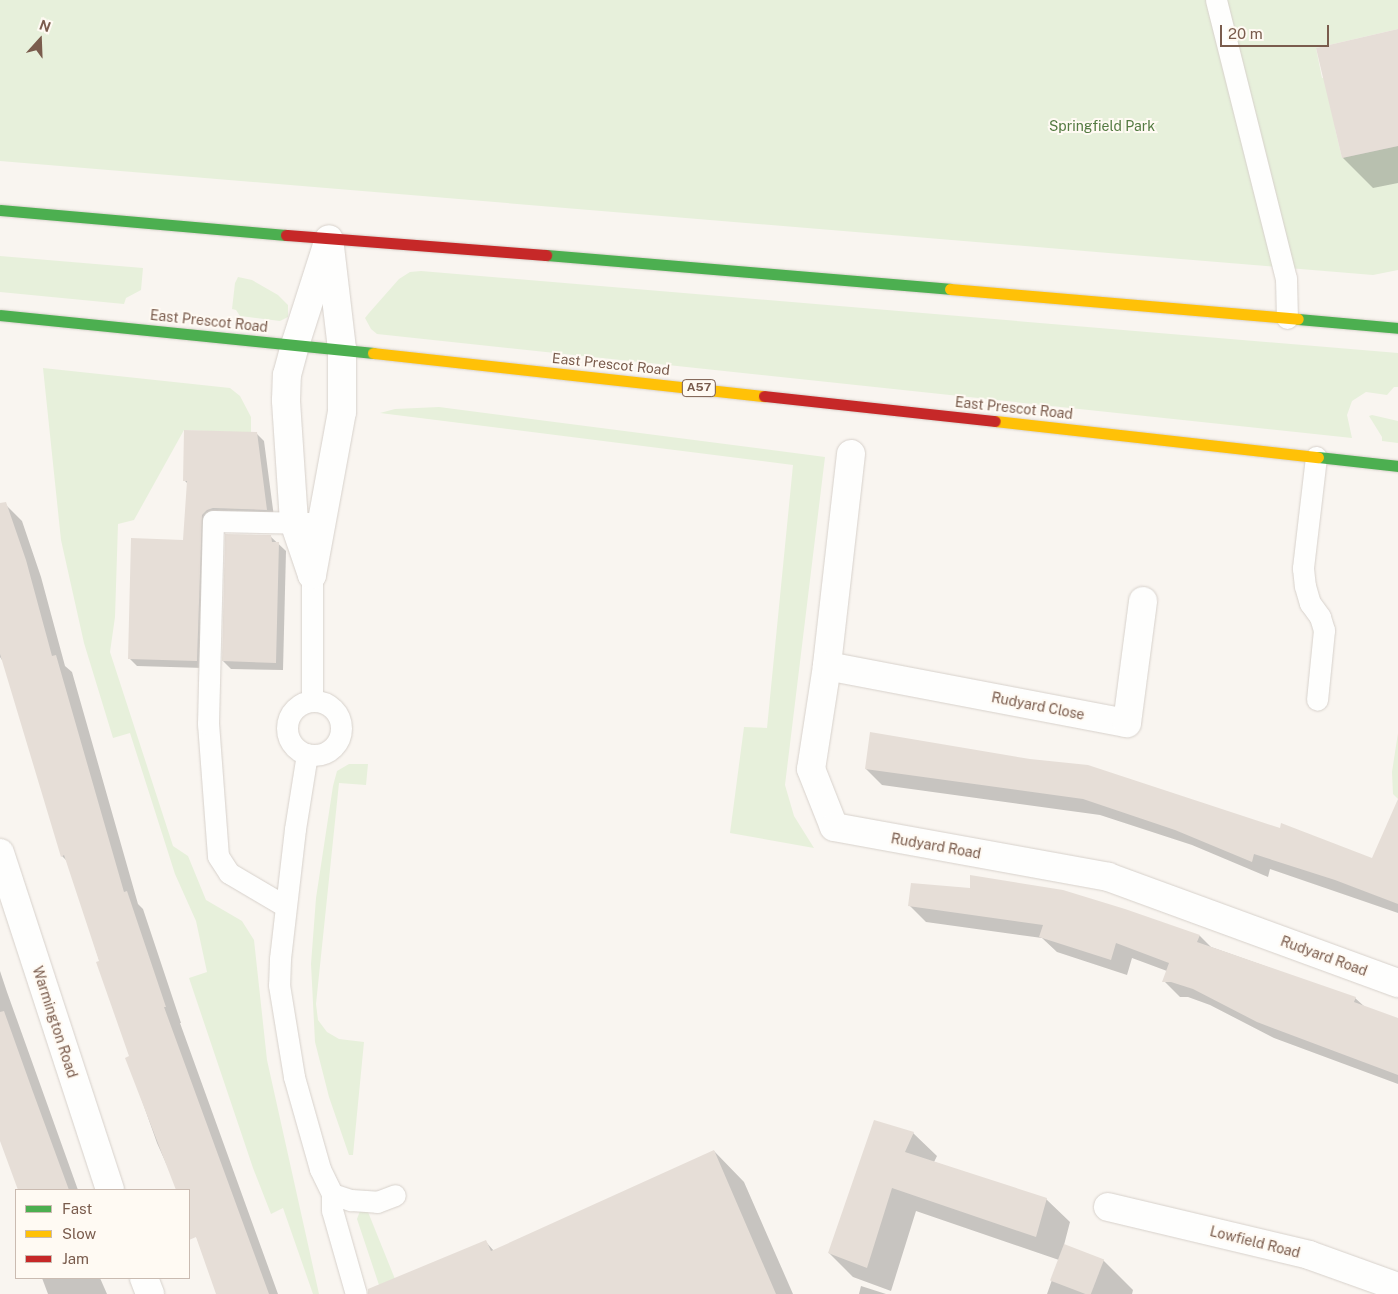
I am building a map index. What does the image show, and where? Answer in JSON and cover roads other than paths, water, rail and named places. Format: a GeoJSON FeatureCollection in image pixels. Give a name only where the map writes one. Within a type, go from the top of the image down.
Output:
{"type":"FeatureCollection","features":[{"type":"Feature","properties":{"kind":"highway"},"geometry":{"type":"LineString","coordinates":[[0,210],[329,239],[651,263],[1398,328]]}},
{"type":"Feature","properties":{"kind":"highway","name":"East Prescot Road"},"geometry":{"type":"LineString","coordinates":[[0,315],[342,349],[1398,466]]}},
{"type":"Feature","properties":{"kind":"street"},"geometry":{"type":"LineString","coordinates":[[312,575],[294,522],[286,400],[287,375],[294,345],[329,239]]}},
{"type":"Feature","properties":{"kind":"street"},"geometry":{"type":"LineString","coordinates":[[312,575],[342,412],[342,349],[329,239]]}},
{"type":"Feature","properties":{"kind":"street","name":"Rudyard Road"},"geometry":{"type":"LineString","coordinates":[[851,454],[827,666],[811,769],[834,827],[1108,877],[1398,983]]}},
{"type":"Feature","properties":{"kind":"street","name":"Rudyard Close"},"geometry":{"type":"LineString","coordinates":[[827,666],[1127,723],[1143,601]]}},
{"type":"Feature","properties":{"kind":"street","name":"Warmington Road"},"geometry":{"type":"LineString","coordinates":[[0,853],[110,1189]]}},
{"type":"Feature","properties":{"kind":"street","name":"Lowfield Road"},"geometry":{"type":"LineString","coordinates":[[1108,1207],[1309,1255],[1398,1287]]}},
{"type":"Feature","properties":{"kind":"street"},"geometry":{"type":"LineString","coordinates":[[144,1279],[150,1294]]}},
{"type":"Feature","properties":{"kind":"lane"},"geometry":{"type":"LineString","coordinates":[[1216,0],[1286,278],[1287,318]]}},
{"type":"Feature","properties":{"kind":"lane"},"geometry":{"type":"LineString","coordinates":[[1316,457],[1310,492],[1302,568],[1304,586],[1310,603],[1320,617],[1324,630],[1318,700]]}},
{"type":"Feature","properties":{"kind":"lane"},"geometry":{"type":"LineString","coordinates":[[285,906],[229,873],[218,856],[209,704],[213,521],[323,523]]}},
{"type":"Feature","properties":{"kind":"lane"},"geometry":{"type":"LineString","coordinates":[[312,575],[312,700]]}},
{"type":"Feature","properties":{"kind":"lane"},"geometry":{"type":"LineString","coordinates":[[312,700],[328,705],[335,710],[339,718],[340,734],[332,748],[316,755],[307,754],[293,745],[286,730],[287,721],[296,707],[312,700]]}},
{"type":"Feature","properties":{"kind":"lane"},"geometry":{"type":"LineString","coordinates":[[307,754],[285,906],[279,985],[283,1019],[294,1077],[320,1169],[332,1194],[332,1210],[356,1294]]}},
{"type":"Feature","properties":{"kind":"lane"},"geometry":{"type":"LineString","coordinates":[[332,1194],[351,1200],[377,1202],[395,1195]]}},
{"type":"Feature","properties":{"kind":"park label","name":"Springfield Park"},"geometry":{"type":"Point","coordinates":[1102,126]}}]}
